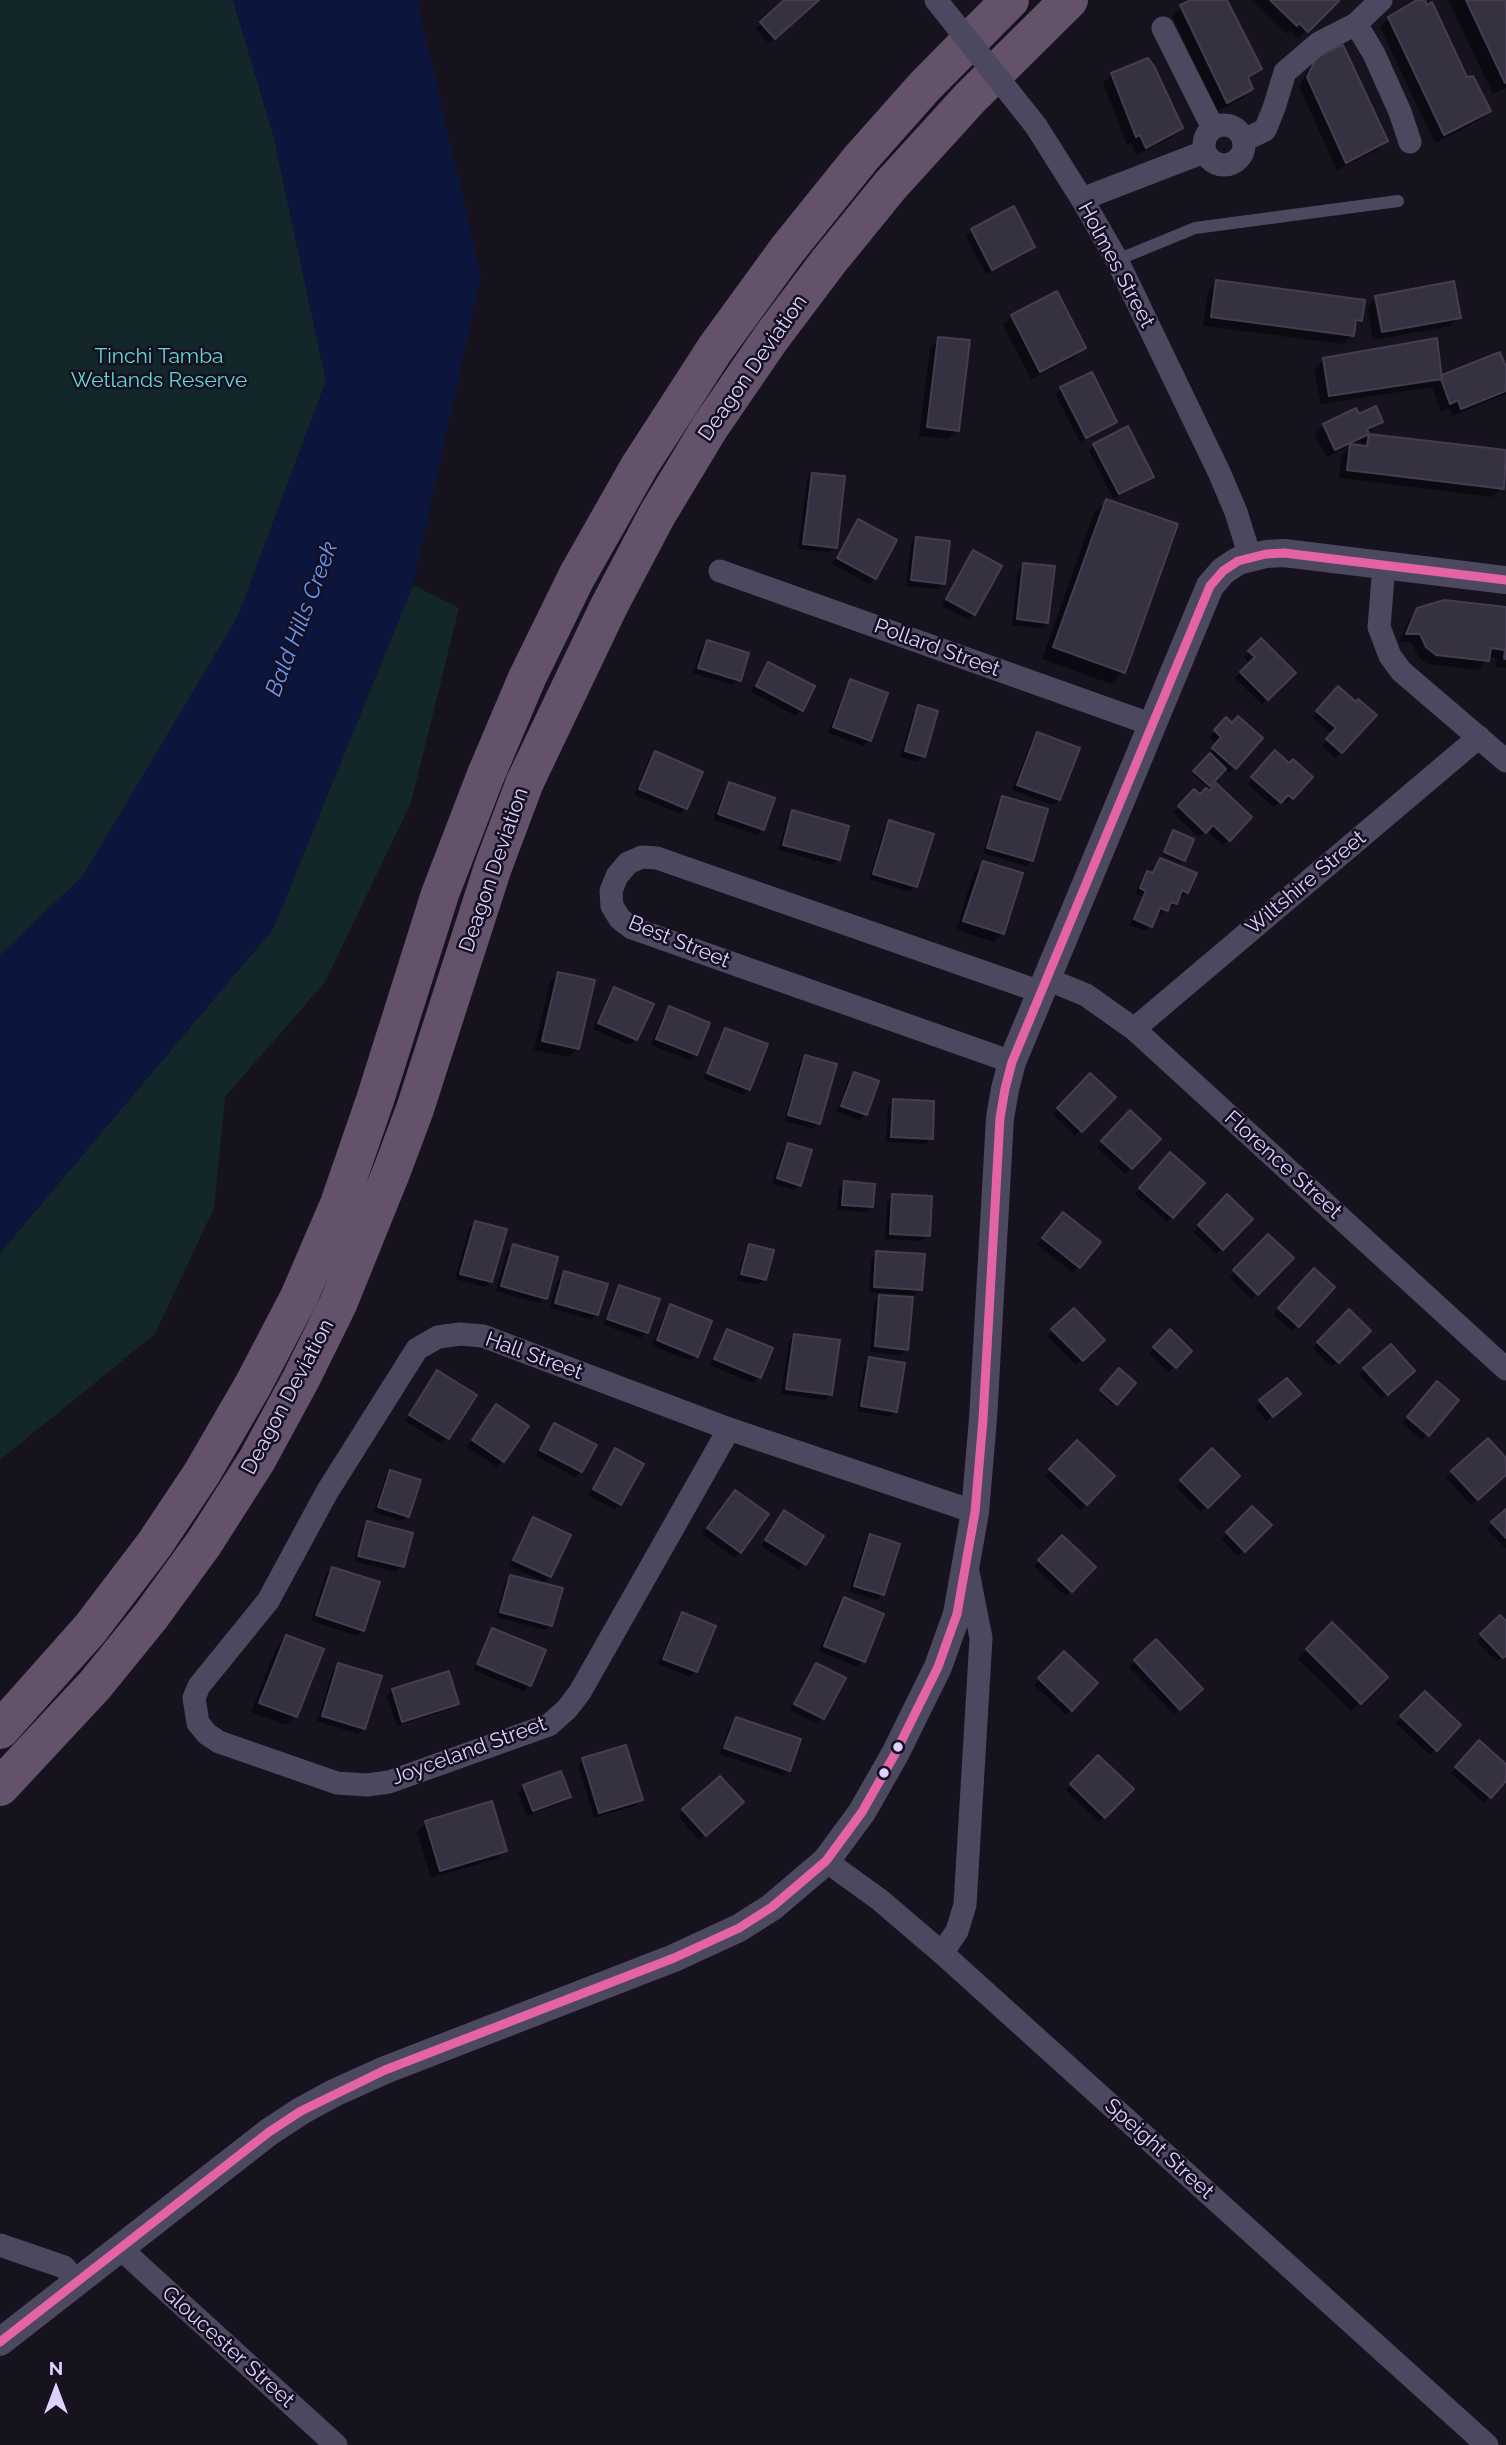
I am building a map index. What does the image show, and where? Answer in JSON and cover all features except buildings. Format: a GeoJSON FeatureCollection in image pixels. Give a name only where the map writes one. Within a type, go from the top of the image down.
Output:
{"type":"FeatureCollection","features":[{"type":"Feature","properties":{"kind":"highway","name":"Deagon Deviation"},"geometry":{"type":"LineString","coordinates":[[0,1730],[90,1629],[154,1545],[202,1473],[253,1385],[299,1297],[339,1204],[440,894],[485,777],[527,678],[577,576],[640,465],[715,349],[787,250],[861,158],[925,86],[1010,0]]}},
{"type":"Feature","properties":{"kind":"highway","name":"Deagon Deviation"},"geometry":{"type":"LineString","coordinates":[[0,1787],[95,1685],[151,1616],[204,1543],[301,1379],[365,1241],[405,1135],[493,867],[524,782],[609,606],[664,504],[710,427],[771,338],[890,186],[970,98],[1069,0]]}},
{"type":"Feature","properties":{"kind":"street","name":"Holmes Street"},"geometry":{"type":"LineString","coordinates":[[936,0],[1036,127],[1116,260],[1219,472],[1236,512],[1250,557]]}},
{"type":"Feature","properties":{"kind":"street"},"geometry":{"type":"LineString","coordinates":[[1244,140],[1265,130],[1285,72],[1319,43],[1356,23],[1374,2]]}},
{"type":"Feature","properties":{"kind":"street"},"geometry":{"type":"LineString","coordinates":[[1356,23],[1400,112],[1410,142]]}},
{"type":"Feature","properties":{"kind":"street"},"geometry":{"type":"LineString","coordinates":[[1163,28],[1213,128]]}},
{"type":"Feature","properties":{"kind":"street"},"geometry":{"type":"LineString","coordinates":[[1219,125],[1234,127],[1244,140],[1242,154],[1235,163],[1228,165],[1211,162],[1204,152],[1204,138],[1219,125]]}},
{"type":"Feature","properties":{"kind":"street"},"geometry":{"type":"LineString","coordinates":[[1082,200],[1204,152]]}},
{"type":"Feature","properties":{"kind":"street"},"geometry":{"type":"LineString","coordinates":[[0,2342],[268,2132],[323,2099],[386,2070],[674,1958],[739,1928],[772,1907],[826,1861],[862,1812],[895,1754],[938,1667],[957,1614],[975,1512],[1000,1118],[1012,1062],[1210,586],[1223,571],[1250,557],[1284,553],[1506,580]]}},
{"type":"Feature","properties":{"kind":"street"},"geometry":{"type":"LineString","coordinates":[[1384,565],[1379,627],[1390,656],[1401,671],[1506,761]]}},
{"type":"Feature","properties":{"kind":"street","name":"Pollard Street"},"geometry":{"type":"LineString","coordinates":[[720,572],[1153,725]]}},
{"type":"Feature","properties":{"kind":"street","name":"Wiltshire Street"},"geometry":{"type":"LineString","coordinates":[[1134,1029],[1479,737]]}},
{"type":"Feature","properties":{"kind":"street","name":"Best Street"},"geometry":{"type":"LineString","coordinates":[[1012,1062],[632,928],[620,919],[612,906],[611,891],[617,876],[628,863],[642,857],[657,858],[1044,986]]}},
{"type":"Feature","properties":{"kind":"street","name":"Florence Street"},"geometry":{"type":"LineString","coordinates":[[1044,986],[1086,995],[1134,1029],[1506,1369]]}},
{"type":"Feature","properties":{"kind":"street","name":"Hall Street"},"geometry":{"type":"LineString","coordinates":[[195,1710],[194,1698],[199,1686],[268,1601],[327,1492],[398,1376],[417,1349],[438,1337],[460,1334],[483,1336],[729,1429],[975,1512]]}},
{"type":"Feature","properties":{"kind":"street","name":"Joyceland Street"},"geometry":{"type":"LineString","coordinates":[[195,1710],[198,1723],[207,1734],[219,1742],[337,1783],[367,1785],[390,1782],[549,1725],[567,1709],[580,1692],[729,1429]]}},
{"type":"Feature","properties":{"kind":"street"},"geometry":{"type":"LineString","coordinates":[[942,1953],[963,1917],[981,1638],[965,1562]]}},
{"type":"Feature","properties":{"kind":"street","name":"Speight Street"},"geometry":{"type":"LineString","coordinates":[[826,1861],[880,1900],[942,1953],[1487,2445]]}},
{"type":"Feature","properties":{"kind":"street"},"geometry":{"type":"LineString","coordinates":[[0,2245],[64,2267],[76,2281]]}},
{"type":"Feature","properties":{"kind":"street","name":"Gloucester Street"},"geometry":{"type":"LineString","coordinates":[[121,2249],[336,2445]]}},
{"type":"Feature","properties":{"kind":"lane"},"geometry":{"type":"LineString","coordinates":[[1116,260],[1195,228],[1398,201]]}},
{"type":"Feature","properties":{"kind":"green space","name":"Tinchi Tamba Wetlands Reserve"},"geometry":{"type":"Polygon","coordinates":[[[0,0],[233,0],[273,134],[326,381],[238,616],[83,876],[0,955],[0,0]]]}},
{"type":"Feature","properties":{"kind":"green space"},"geometry":{"type":"Polygon","coordinates":[[[413,585],[459,608],[411,803],[325,982],[225,1097],[214,1208],[155,1334],[0,1460],[0,1253],[273,929],[413,585]]]}},
{"type":"Feature","properties":{"kind":"water","name":"Bald Hills Creek"},"geometry":{"type":"Polygon","coordinates":[[[233,0],[417,0],[481,276],[413,585],[273,929],[0,1253],[0,955],[83,876],[238,616],[326,381],[273,134],[233,0]]]}},
{"type":"Feature","properties":{"kind":"transit line"},"geometry":{"type":"LineString","coordinates":[[0,2342],[269,2132],[301,2111],[385,2070],[674,1958],[739,1928],[772,1907],[826,1861],[862,1812],[895,1754],[938,1667],[957,1614],[975,1512],[1000,1118],[1005,1089],[1012,1062],[1210,586],[1223,571],[1238,561],[1284,553],[1506,580]]}}]}
